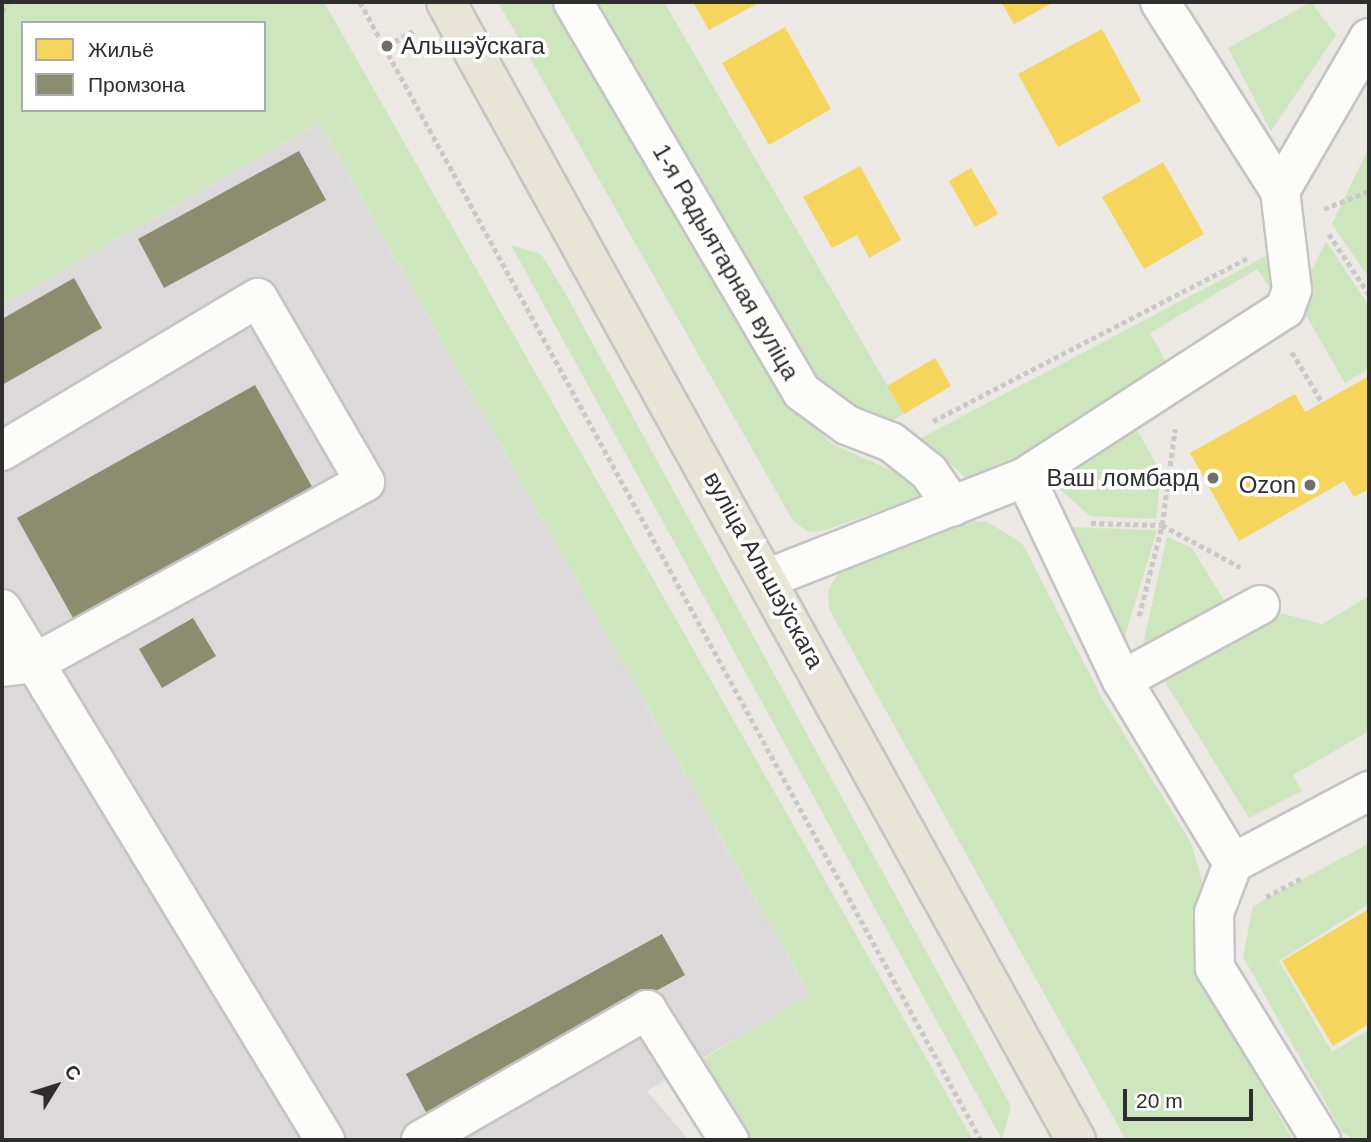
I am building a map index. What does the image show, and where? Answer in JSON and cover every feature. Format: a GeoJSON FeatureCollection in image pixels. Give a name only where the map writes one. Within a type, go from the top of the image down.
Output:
{"type":"FeatureCollection","features":[{"type":"Feature","properties":{"kind":"main road","name":"вуліца Альшэўскага"},"geometry":{"type":"LineString","coordinates":[[446,2],[769,578],[1066,1137]]}},
{"type":"Feature","properties":{"kind":"street","name":"1-я Радыятарная вуліца"},"geometry":{"type":"LineString","coordinates":[[573,2],[802,392],[847,425],[891,442],[929,472],[953,507]]}},
{"type":"Feature","properties":{"kind":"street"},"geometry":{"type":"LineString","coordinates":[[769,578],[1025,477],[1182,380],[1272,319],[1292,290],[1282,230],[1280,191],[1160,2]]}},
{"type":"Feature","properties":{"kind":"street"},"geometry":{"type":"LineString","coordinates":[[1280,191],[1369,38]]}},
{"type":"Feature","properties":{"kind":"street"},"geometry":{"type":"LineString","coordinates":[[2,451],[258,298],[365,482],[18,665]]}},
{"type":"Feature","properties":{"kind":"street"},"geometry":{"type":"LineString","coordinates":[[1025,477],[1122,680],[1233,863]]}},
{"type":"Feature","properties":{"kind":"street"},"geometry":{"type":"LineString","coordinates":[[1122,680],[1254,588]]}},
{"type":"Feature","properties":{"kind":"street"},"geometry":{"type":"LineString","coordinates":[[2,609],[18,665],[325,1140]]}},
{"type":"Feature","properties":{"kind":"street"},"geometry":{"type":"LineString","coordinates":[[1321,1140],[1215,968],[1214,913],[1233,863],[1369,790]]}},
{"type":"Feature","properties":{"kind":"street"},"geometry":{"type":"LineString","coordinates":[[421,1140],[647,1010],[729,1140]]}},
{"type":"Feature","properties":{"kind":"path"},"geometry":{"type":"LineString","coordinates":[[2,12],[8,2]]}},
{"type":"Feature","properties":{"kind":"path"},"geometry":{"type":"LineString","coordinates":[[360,2],[981,1140]]}},
{"type":"Feature","properties":{"kind":"path"},"geometry":{"type":"LineString","coordinates":[[1322,225],[1369,293]]}},
{"type":"Feature","properties":{"kind":"path"},"geometry":{"type":"LineString","coordinates":[[891,442],[1274,244],[1282,230]]}},
{"type":"Feature","properties":{"kind":"path"},"geometry":{"type":"LineString","coordinates":[[1272,319],[1322,402]]}},
{"type":"Feature","properties":{"kind":"path"},"geometry":{"type":"LineString","coordinates":[[1122,680],[1162,525],[1182,380]]}},
{"type":"Feature","properties":{"kind":"path"},"geometry":{"type":"LineString","coordinates":[[1077,515],[1088,523],[1162,525],[1254,588]]}},
{"type":"Feature","properties":{"kind":"path"},"geometry":{"type":"LineString","coordinates":[[1257,904],[1312,872]]}},
{"type":"Feature","properties":{"kind":"shaded area"},"geometry":{"type":"Polygon","coordinates":[[[319,123],[809,995],[647,1091],[689,1140],[2,1140],[2,305],[319,123]]]}},
{"type":"Feature","properties":{"kind":"green space"},"geometry":{"type":"Polygon","coordinates":[[[2,2],[324,2],[973,1140],[751,1140],[700,1061],[809,994],[319,123],[2,305],[2,2]]]}},
{"type":"Feature","properties":{"kind":"green space"},"geometry":{"type":"Polygon","coordinates":[[[498,2],[555,2],[792,406],[832,444],[915,481],[918,497],[826,530],[809,532],[793,521],[498,2]]]}},
{"type":"Feature","properties":{"kind":"green space"},"geometry":{"type":"Polygon","coordinates":[[[592,2],[664,2],[904,414],[881,428],[821,393],[592,2]]]}},
{"type":"Feature","properties":{"kind":"green space"},"geometry":{"type":"Polygon","coordinates":[[[1311,2],[1336,35],[1271,131],[1228,48],[1311,2]]]}},
{"type":"Feature","properties":{"kind":"green space"},"geometry":{"type":"Polygon","coordinates":[[[1369,147],[1369,278],[1332,224],[1369,147]]]}},
{"type":"Feature","properties":{"kind":"green space"},"geometry":{"type":"Polygon","coordinates":[[[1326,241],[1369,306],[1369,369],[1345,383],[1297,300],[1326,241]]]}},
{"type":"Feature","properties":{"kind":"green space"},"geometry":{"type":"Polygon","coordinates":[[[511,245],[541,254],[564,291],[1011,1106],[1002,1140],[511,245]]]}},
{"type":"Feature","properties":{"kind":"green space"},"geometry":{"type":"Polygon","coordinates":[[[1270,254],[1276,298],[1257,269],[1150,333],[1168,365],[1078,430],[966,478],[921,438],[1270,254]]]}},
{"type":"Feature","properties":{"kind":"green space"},"geometry":{"type":"Polygon","coordinates":[[[1136,428],[1161,473],[1156,519],[1090,516],[1046,477],[1136,428]]]}},
{"type":"Feature","properties":{"kind":"green space"},"geometry":{"type":"Polygon","coordinates":[[[959,520],[987,522],[1022,543],[1103,700],[1191,843],[1203,884],[1198,925],[1208,993],[1293,1140],[1126,1140],[829,609],[828,590],[838,574],[959,520]]]}},
{"type":"Feature","properties":{"kind":"green space"},"geometry":{"type":"Polygon","coordinates":[[[1068,527],[1157,530],[1123,642],[1068,527]]]}},
{"type":"Feature","properties":{"kind":"green space"},"geometry":{"type":"Polygon","coordinates":[[[1167,537],[1192,548],[1226,604],[1141,654],[1167,537]]]}},
{"type":"Feature","properties":{"kind":"green space"},"geometry":{"type":"Polygon","coordinates":[[[1369,596],[1369,731],[1293,775],[1302,791],[1249,818],[1162,677],[1268,610],[1322,624],[1369,596]]]}},
{"type":"Feature","properties":{"kind":"green space"},"geometry":{"type":"Polygon","coordinates":[[[1368,844],[1369,904],[1279,961],[1332,1052],[1369,1030],[1369,1137],[1355,1140],[1342,1132],[1243,957],[1253,906],[1368,844]]]}},
{"type":"Feature","properties":{"kind":"building: Жильё"},"geometry":{"type":"Polygon","coordinates":[[[693,2],[760,2],[709,30],[693,2]]]}},
{"type":"Feature","properties":{"kind":"building: Жильё"},"geometry":{"type":"Polygon","coordinates":[[[1001,2],[1054,2],[1014,24],[1001,2]]]}},
{"type":"Feature","properties":{"kind":"building: Жильё"},"geometry":{"type":"Polygon","coordinates":[[[785,27],[831,109],[769,145],[722,63],[785,27]]]}},
{"type":"Feature","properties":{"kind":"building: Жильё"},"geometry":{"type":"Polygon","coordinates":[[[1102,29],[1141,101],[1058,147],[1018,74],[1102,29]]]}},
{"type":"Feature","properties":{"kind":"building: Жильё"},"geometry":{"type":"Polygon","coordinates":[[[1163,162],[1204,234],[1144,269],[1102,197],[1163,162]]]}},
{"type":"Feature","properties":{"kind":"building: Жильё"},"geometry":{"type":"Polygon","coordinates":[[[860,166],[901,240],[869,258],[857,235],[832,248],[803,197],[860,166]]]}},
{"type":"Feature","properties":{"kind":"building: Жильё"},"geometry":{"type":"Polygon","coordinates":[[[971,168],[998,214],[975,227],[949,181],[971,168]]]}},
{"type":"Feature","properties":{"kind":"building: Жильё"},"geometry":{"type":"Polygon","coordinates":[[[935,358],[951,386],[904,414],[887,386],[935,358]]]}},
{"type":"Feature","properties":{"kind":"building: Жильё"},"geometry":{"type":"Polygon","coordinates":[[[1369,376],[1369,489],[1354,497],[1344,481],[1239,541],[1190,453],[1295,394],[1305,412],[1369,376]]]}},
{"type":"Feature","properties":{"kind":"building: Жильё"},"geometry":{"type":"Polygon","coordinates":[[[1369,909],[1369,1024],[1333,1046],[1282,961],[1369,909]]]}},
{"type":"Feature","properties":{"kind":"building: Промзона"},"geometry":{"type":"Polygon","coordinates":[[[299,151],[326,200],[164,288],[138,239],[299,151]]]}},
{"type":"Feature","properties":{"kind":"building: Промзона"},"geometry":{"type":"Polygon","coordinates":[[[74,278],[102,328],[2,385],[2,319],[74,278]]]}},
{"type":"Feature","properties":{"kind":"building: Промзона"},"geometry":{"type":"Polygon","coordinates":[[[255,385],[315,492],[77,625],[17,518],[255,385]]]}},
{"type":"Feature","properties":{"kind":"building: Промзона"},"geometry":{"type":"Polygon","coordinates":[[[193,618],[216,656],[162,688],[139,649],[193,618]]]}},
{"type":"Feature","properties":{"kind":"building: Промзона"},"geometry":{"type":"Polygon","coordinates":[[[662,934],[685,975],[428,1116],[406,1074],[662,934]]]}},
{"type":"Feature","properties":{"kind":"place","name":"Альшэўскага"},"geometry":{"type":"Point","coordinates":[387,46]}},
{"type":"Feature","properties":{"kind":"place","name":"Ваш ломбард"},"geometry":{"type":"Point","coordinates":[1213,478]}},
{"type":"Feature","properties":{"kind":"place","name":"Ozon"},"geometry":{"type":"Point","coordinates":[1310,485]}}]}
